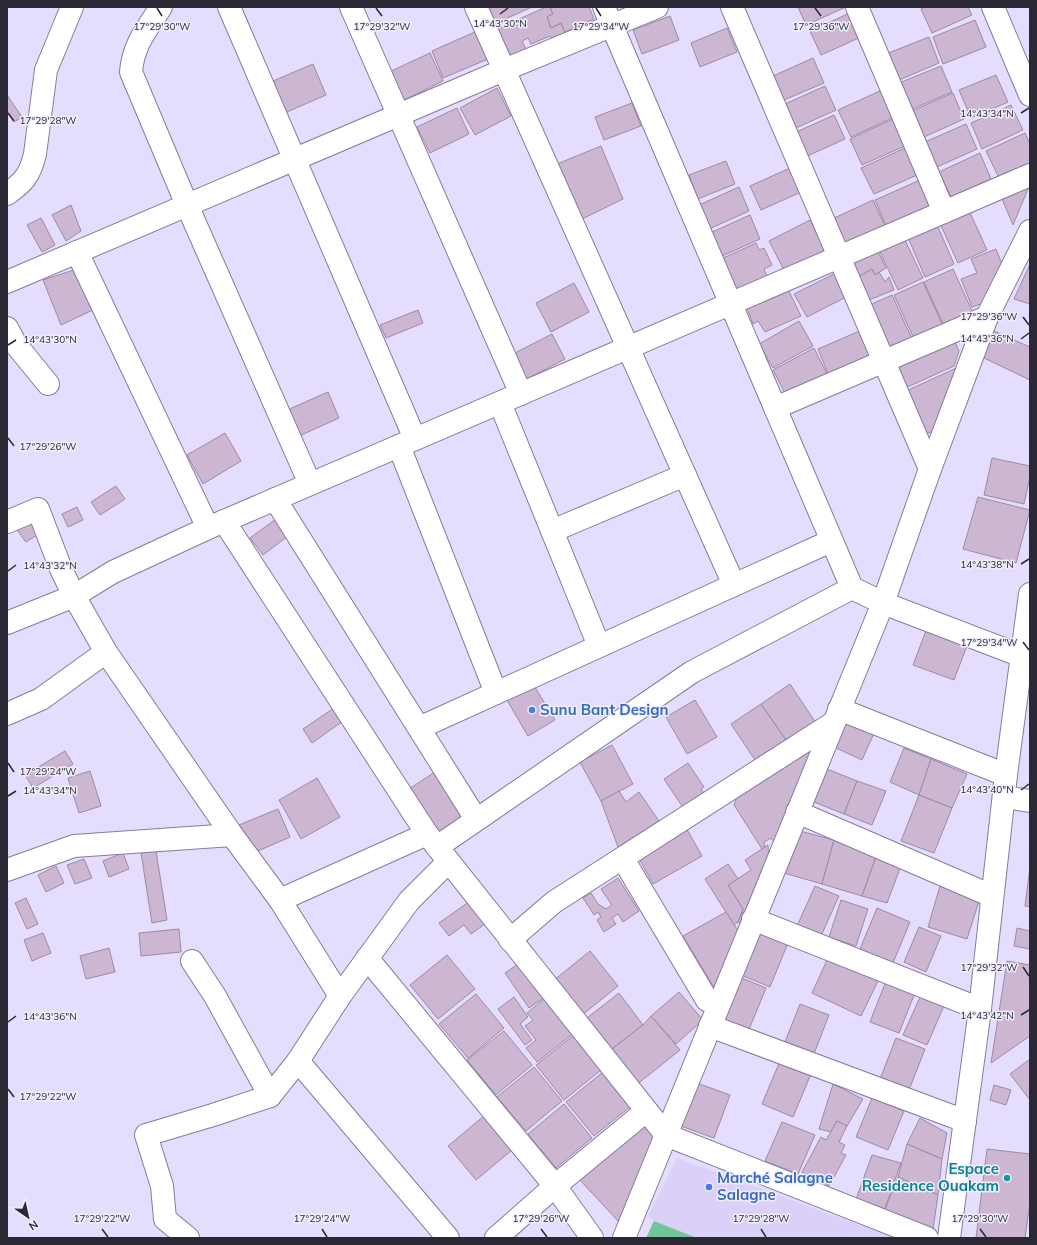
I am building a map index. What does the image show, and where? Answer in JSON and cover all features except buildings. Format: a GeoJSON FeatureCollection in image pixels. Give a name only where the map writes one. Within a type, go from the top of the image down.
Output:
{"type":"FeatureCollection","features":[{"type":"Feature","properties":{"kind":"street"},"geometry":{"type":"LineString","coordinates":[[7,194],[21,184],[32,167],[46,70],[72,7]]}},
{"type":"Feature","properties":{"kind":"street"},"geometry":{"type":"LineString","coordinates":[[161,7],[137,45],[132,60],[131,72],[187,205],[310,484]]}},
{"type":"Feature","properties":{"kind":"street"},"geometry":{"type":"LineString","coordinates":[[229,7],[295,160],[407,443],[496,693]]}},
{"type":"Feature","properties":{"kind":"street"},"geometry":{"type":"LineString","coordinates":[[352,7],[521,394]]}},
{"type":"Feature","properties":{"kind":"street"},"geometry":{"type":"LineString","coordinates":[[476,7],[734,585]]}},
{"type":"Feature","properties":{"kind":"street"},"geometry":{"type":"LineString","coordinates":[[7,282],[504,70],[608,16],[657,7]]}},
{"type":"Feature","properties":{"kind":"street"},"geometry":{"type":"LineString","coordinates":[[732,7],[930,469]]}},
{"type":"Feature","properties":{"kind":"street"},"geometry":{"type":"LineString","coordinates":[[857,7],[944,212]]}},
{"type":"Feature","properties":{"kind":"street"},"geometry":{"type":"LineString","coordinates":[[993,7],[1030,95]]}},
{"type":"Feature","properties":{"kind":"street"},"geometry":{"type":"LineString","coordinates":[[608,16],[852,588],[1024,666]]}},
{"type":"Feature","properties":{"kind":"street"},"geometry":{"type":"LineString","coordinates":[[7,623],[74,596],[113,572],[275,499],[1030,175]]}},
{"type":"Feature","properties":{"kind":"street"},"geometry":{"type":"LineString","coordinates":[[624,1238],[883,603],[930,469],[987,317],[1030,231]]}},
{"type":"Feature","properties":{"kind":"street"},"geometry":{"type":"LineString","coordinates":[[77,252],[216,525],[437,847],[666,1135],[927,1238]]}},
{"type":"Feature","properties":{"kind":"street"},"geometry":{"type":"LineString","coordinates":[[775,408],[987,317]]}},
{"type":"Feature","properties":{"kind":"street"},"geometry":{"type":"LineString","coordinates":[[7,328],[17,346],[48,384]]}},
{"type":"Feature","properties":{"kind":"street"},"geometry":{"type":"LineString","coordinates":[[500,402],[599,646]]}},
{"type":"Feature","properties":{"kind":"street"},"geometry":{"type":"LineString","coordinates":[[552,531],[685,475]]}},
{"type":"Feature","properties":{"kind":"street"},"geometry":{"type":"LineString","coordinates":[[275,499],[476,819]]}},
{"type":"Feature","properties":{"kind":"street"},"geometry":{"type":"LineString","coordinates":[[7,522],[38,509],[61,569],[74,596],[106,652],[232,836],[280,900],[340,996]]}},
{"type":"Feature","properties":{"kind":"street"},"geometry":{"type":"LineString","coordinates":[[419,728],[831,540]]}},
{"type":"Feature","properties":{"kind":"street"},"geometry":{"type":"LineString","coordinates":[[280,900],[437,847],[692,672],[852,588]]}},
{"type":"Feature","properties":{"kind":"street"},"geometry":{"type":"LineString","coordinates":[[949,1238],[980,1009],[1006,775],[1024,666],[1030,594]]}},
{"type":"Feature","properties":{"kind":"street"},"geometry":{"type":"LineString","coordinates":[[7,714],[41,699],[106,652]]}},
{"type":"Feature","properties":{"kind":"street"},"geometry":{"type":"LineString","coordinates":[[836,716],[1006,775]]}},
{"type":"Feature","properties":{"kind":"street"},"geometry":{"type":"LineString","coordinates":[[510,940],[554,902],[623,859],[836,716]]}},
{"type":"Feature","properties":{"kind":"street"},"geometry":{"type":"LineString","coordinates":[[1004,797],[1030,801]]}},
{"type":"Feature","properties":{"kind":"street"},"geometry":{"type":"LineString","coordinates":[[797,812],[992,896]]}},
{"type":"Feature","properties":{"kind":"street"},"geometry":{"type":"LineString","coordinates":[[7,870],[74,846],[232,836]]}},
{"type":"Feature","properties":{"kind":"street"},"geometry":{"type":"LineString","coordinates":[[188,1238],[165,1219],[162,1186],[146,1136],[270,1096],[298,1061],[340,996],[409,901],[437,847]]}},
{"type":"Feature","properties":{"kind":"street"},"geometry":{"type":"LineString","coordinates":[[623,859],[707,1000],[719,1003]]}},
{"type":"Feature","properties":{"kind":"street"},"geometry":{"type":"LineString","coordinates":[[753,919],[980,1009]]}},
{"type":"Feature","properties":{"kind":"street"},"geometry":{"type":"LineString","coordinates":[[367,958],[555,1186],[592,1238]]}},
{"type":"Feature","properties":{"kind":"street"},"geometry":{"type":"LineString","coordinates":[[192,961],[215,996],[270,1096]]}},
{"type":"Feature","properties":{"kind":"street"},"geometry":{"type":"LineString","coordinates":[[710,1026],[965,1121]]}},
{"type":"Feature","properties":{"kind":"street"},"geometry":{"type":"LineString","coordinates":[[298,1061],[448,1238]]}},
{"type":"Feature","properties":{"kind":"street"},"geometry":{"type":"LineString","coordinates":[[496,1238],[555,1186],[646,1111]]}},
{"type":"Feature","properties":{"kind":"shaded area","name":"Marché Salagne Salagne"},"geometry":{"type":"Polygon","coordinates":[[[677,1158],[895,1238],[697,1238],[654,1221],[648,1216],[677,1158]]]}},
{"type":"Feature","properties":{"kind":"green space"},"geometry":{"type":"Polygon","coordinates":[[[654,1221],[697,1238],[646,1238],[654,1221]]]}},
{"type":"Feature","properties":{"kind":"place","name":"Sunu Bant Design"},"geometry":{"type":"Point","coordinates":[532,710]}},
{"type":"Feature","properties":{"kind":"place","name":"Espace Residence Ouakam"},"geometry":{"type":"Point","coordinates":[1007,1178]}},
{"type":"Feature","properties":{"kind":"place","name":"Marché Salagne Salagne"},"geometry":{"type":"Point","coordinates":[709,1187]}}]}
